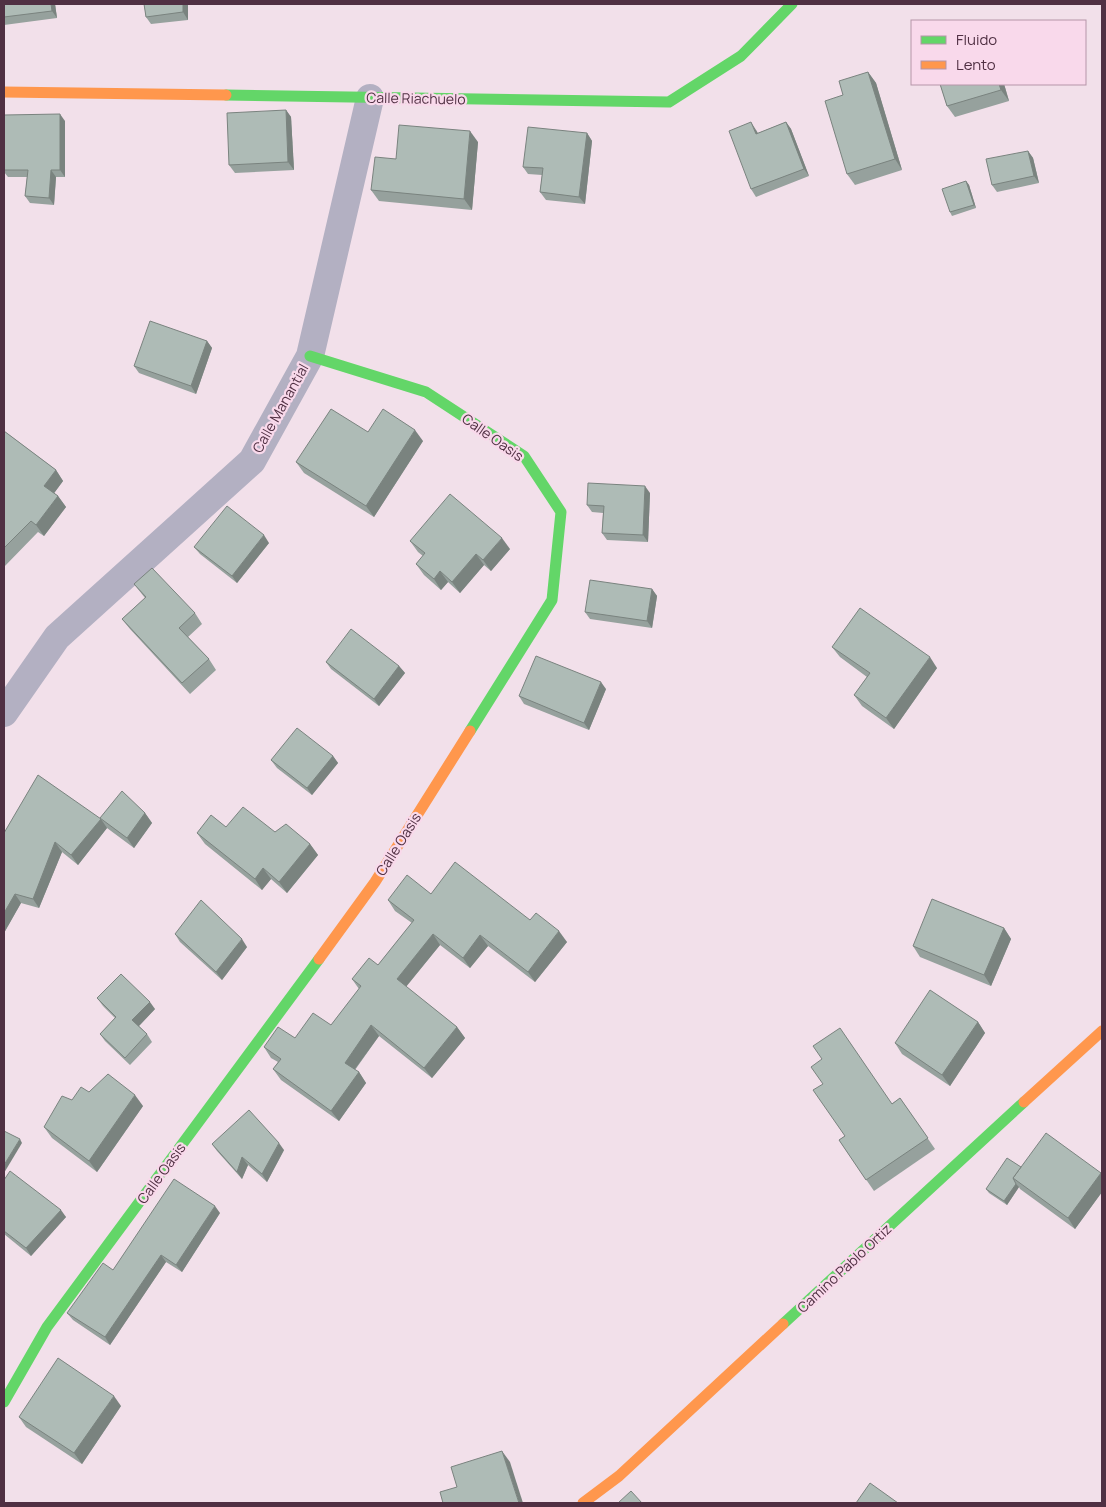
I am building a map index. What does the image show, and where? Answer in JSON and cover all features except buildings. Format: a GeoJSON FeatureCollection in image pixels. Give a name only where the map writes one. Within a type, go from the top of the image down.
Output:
{"type":"FeatureCollection","features":[{"type":"Feature","properties":{"kind":"street","name":"Calle Riachuelo"},"geometry":{"type":"LineString","coordinates":[[4,92],[670,102],[741,56],[792,4]]}},
{"type":"Feature","properties":{"kind":"street","name":"Calle Manantial"},"geometry":{"type":"LineString","coordinates":[[4,713],[57,637],[252,461],[310,356],[370,98]]}},
{"type":"Feature","properties":{"kind":"street","name":"Calle Oasis"},"geometry":{"type":"LineString","coordinates":[[4,1402],[48,1327],[375,882],[552,600],[561,512],[524,456],[426,392],[310,356]]}},
{"type":"Feature","properties":{"kind":"street","name":"Camino Pablo Ortiz"},"geometry":{"type":"LineString","coordinates":[[583,1503],[619,1476],[1102,1030]]}},
{"type":"Feature","properties":{"kind":"traffic: fast"},"geometry":{"type":"LineString","coordinates":[[226,95],[669,102],[741,56],[792,4]]}},
{"type":"Feature","properties":{"kind":"traffic: fast"},"geometry":{"type":"LineString","coordinates":[[310,356],[426,392],[524,456],[561,512],[552,600],[470,731]]}},
{"type":"Feature","properties":{"kind":"traffic: fast"},"geometry":{"type":"LineString","coordinates":[[4,1402],[47,1327],[319,959]]}},
{"type":"Feature","properties":{"kind":"traffic: fast"},"geometry":{"type":"LineString","coordinates":[[783,1324],[1024,1102]]}},
{"type":"Feature","properties":{"kind":"traffic: slow"},"geometry":{"type":"LineString","coordinates":[[4,92],[226,95]]}},
{"type":"Feature","properties":{"kind":"traffic: slow"},"geometry":{"type":"LineString","coordinates":[[319,959],[375,882],[470,731]]}},
{"type":"Feature","properties":{"kind":"traffic: slow"},"geometry":{"type":"LineString","coordinates":[[1024,1102],[1102,1031]]}},
{"type":"Feature","properties":{"kind":"traffic: slow"},"geometry":{"type":"LineString","coordinates":[[583,1503],[619,1476],[783,1324]]}}]}
